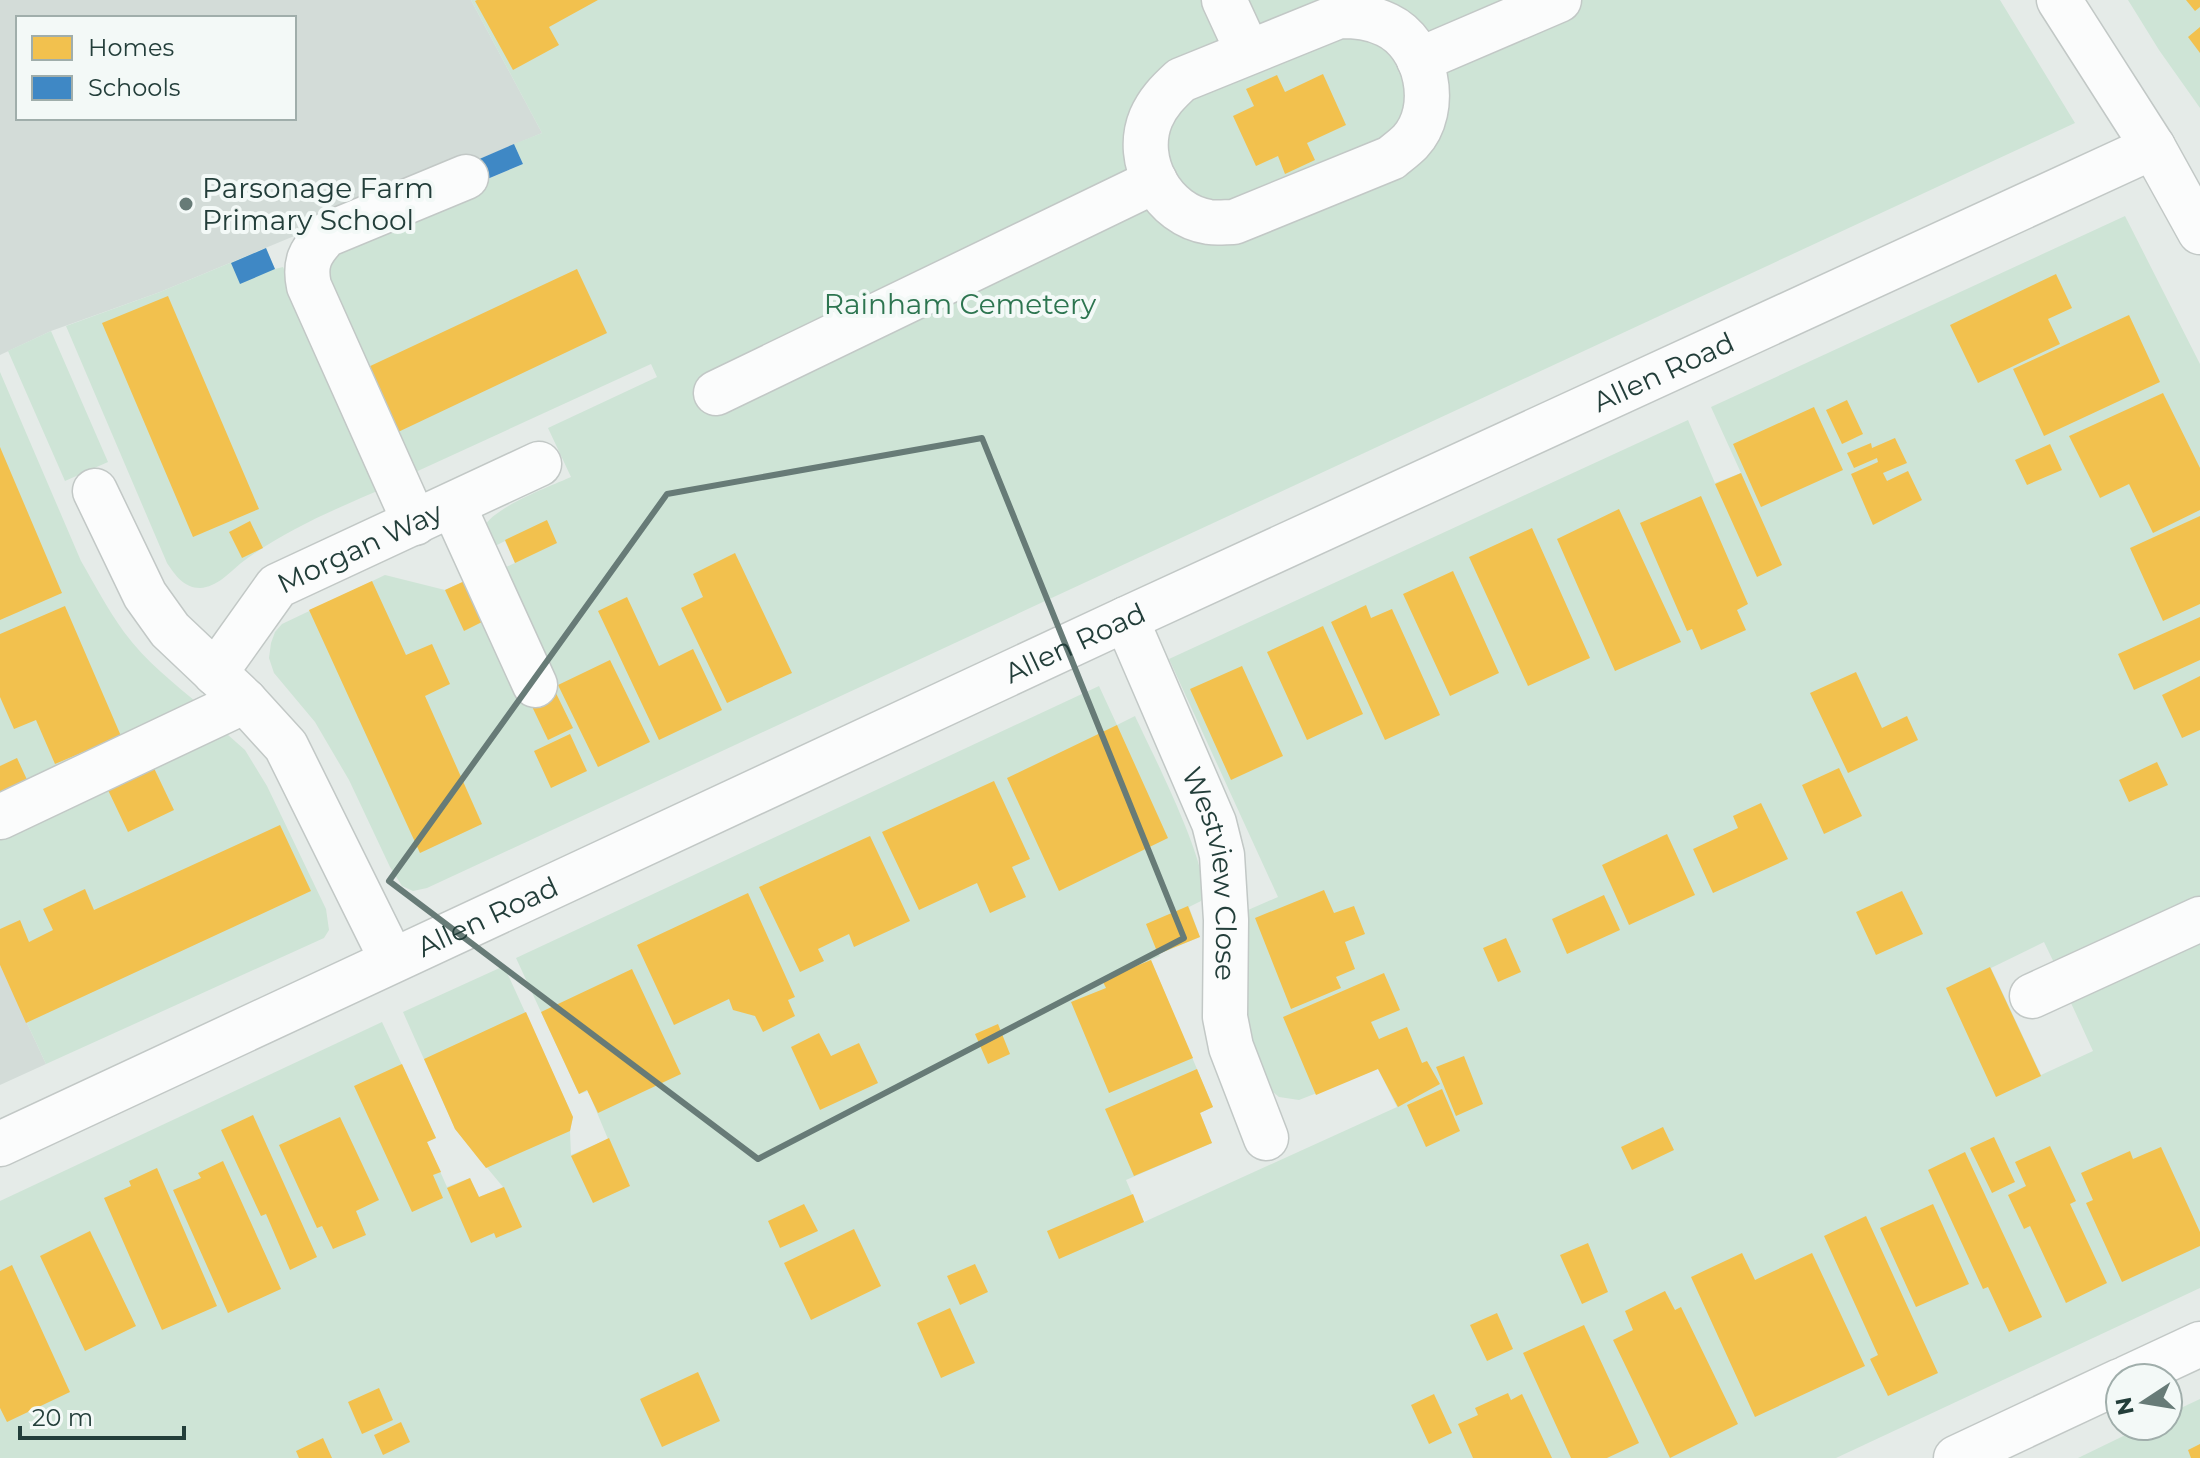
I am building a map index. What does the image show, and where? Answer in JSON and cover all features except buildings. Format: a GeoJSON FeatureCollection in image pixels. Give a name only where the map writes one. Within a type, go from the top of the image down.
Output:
{"type":"FeatureCollection","features":[{"type":"Feature","properties":{"kind":"street"},"geometry":{"type":"LineString","coordinates":[[1224,0],[1248,52]]}},
{"type":"Feature","properties":{"kind":"street"},"geometry":{"type":"LineString","coordinates":[[1419,60],[1559,0]]}},
{"type":"Feature","properties":{"kind":"street"},"geometry":{"type":"LineString","coordinates":[[2059,0],[2153,147],[2200,232]]}},
{"type":"Feature","properties":{"kind":"street"},"geometry":{"type":"LineString","coordinates":[[1339,16],[1365,16],[1390,26],[1409,43],[1419,60],[1427,91],[1423,117],[1411,141],[1391,158],[1259,214],[1234,222],[1208,222],[1183,213],[1163,196],[1150,172],[1145,147],[1150,121],[1162,98],[1181,80],[1248,52],[1339,16]]}},
{"type":"Feature","properties":{"kind":"street","name":"Allen Road"},"geometry":{"type":"LineString","coordinates":[[0,1144],[1126,619],[2153,147]]}},
{"type":"Feature","properties":{"kind":"street"},"geometry":{"type":"LineString","coordinates":[[466,177],[326,235],[311,251],[305,269],[309,286],[434,514],[535,685]]}},
{"type":"Feature","properties":{"kind":"street"},"geometry":{"type":"LineString","coordinates":[[716,393],[1155,181]]}},
{"type":"Feature","properties":{"kind":"street","name":"Morgan Way"},"geometry":{"type":"LineString","coordinates":[[230,687],[277,586],[539,464]]}},
{"type":"Feature","properties":{"kind":"street"},"geometry":{"type":"LineString","coordinates":[[95,491],[145,595],[170,630],[286,746],[392,960]]}},
{"type":"Feature","properties":{"kind":"street","name":"Westview Close"},"geometry":{"type":"LineString","coordinates":[[1126,619],[1214,823],[1222,855],[1226,920],[1225,1017],[1231,1047],[1266,1138]]}},
{"type":"Feature","properties":{"kind":"street"},"geometry":{"type":"LineString","coordinates":[[0,817],[230,687]]}},
{"type":"Feature","properties":{"kind":"street"},"geometry":{"type":"LineString","coordinates":[[2032,996],[2200,919]]}},
{"type":"Feature","properties":{"kind":"street"},"geometry":{"type":"LineString","coordinates":[[2161,1362],[2200,1344]]}},
{"type":"Feature","properties":{"kind":"street"},"geometry":{"type":"LineString","coordinates":[[1956,1458],[2104,1389]]}},
{"type":"Feature","properties":{"kind":"highlighted area"},"geometry":{"type":"Polygon","coordinates":[[[982,438],[1184,938],[758,1159],[389,881],[667,494],[982,438]]]}},
{"type":"Feature","properties":{"kind":"shaded area","name":"Parsonage Farm Primary School"},"geometry":{"type":"Polygon","coordinates":[[[0,0],[471,0],[542,133],[160,292],[51,331],[0,355],[0,0]]]}},
{"type":"Feature","properties":{"kind":"shaded area"},"geometry":{"type":"Polygon","coordinates":[[[0,965],[46,1064],[0,1085],[0,965]]]}},
{"type":"Feature","properties":{"kind":"green space","name":"Rainham Cemetery"},"geometry":{"type":"Polygon","coordinates":[[[471,0],[2000,0],[2075,123],[427,888],[413,891],[402,886],[390,867],[349,780],[315,722],[274,673],[269,658],[275,632],[282,624],[385,575],[445,590],[515,563],[505,541],[487,550],[482,532],[494,515],[506,507],[571,477],[548,428],[657,377],[651,364],[409,475],[320,277],[343,241],[523,164],[514,144],[542,133],[471,0]]]}},
{"type":"Feature","properties":{"kind":"green space"},"geometry":{"type":"Polygon","coordinates":[[[2128,0],[2200,0],[2200,108],[2159,50],[2128,0]]]}},
{"type":"Feature","properties":{"kind":"green space"},"geometry":{"type":"Polygon","coordinates":[[[2125,216],[2200,364],[2200,911],[2059,973],[2044,942],[1991,968],[2041,1075],[2093,1051],[2066,992],[2200,930],[2200,1288],[1836,1458],[0,1458],[0,1201],[382,1022],[436,1138],[427,1142],[447,1187],[470,1178],[479,1197],[503,1187],[455,1129],[403,1012],[504,966],[573,1117],[571,1155],[608,1139],[588,1091],[579,1094],[516,958],[1099,686],[1117,725],[1135,716],[1191,841],[1204,888],[1201,901],[1189,907],[1200,937],[1151,960],[1213,1107],[1200,1113],[1212,1143],[1126,1180],[1144,1222],[1397,1107],[1378,1069],[1299,1100],[1279,1097],[1266,1086],[1246,1028],[1248,910],[1278,897],[1169,659],[1688,420],[1715,483],[1741,473],[1711,407],[2125,216]]]}},
{"type":"Feature","properties":{"kind":"green space"},"geometry":{"type":"Polygon","coordinates":[[[266,248],[275,269],[283,267],[389,486],[294,529],[217,582],[200,588],[189,586],[167,563],[66,326],[160,292],[266,248]]]}},
{"type":"Feature","properties":{"kind":"green space"},"geometry":{"type":"Polygon","coordinates":[[[51,331],[108,462],[65,481],[8,351],[51,331]]]}},
{"type":"Feature","properties":{"kind":"green space"},"geometry":{"type":"Polygon","coordinates":[[[0,372],[81,561],[107,606],[141,653],[202,707],[0,797],[0,372]]]}},
{"type":"Feature","properties":{"kind":"green space"},"geometry":{"type":"Polygon","coordinates":[[[219,727],[245,750],[267,786],[326,909],[329,930],[324,938],[46,1064],[0,965],[0,824],[219,727]]]}},
{"type":"Feature","properties":{"kind":"green space"},"geometry":{"type":"Polygon","coordinates":[[[2200,1399],[2200,1458],[2078,1458],[2111,1442],[2184,1442],[2184,1406],[2200,1399]]]}},
{"type":"Feature","properties":{"kind":"place","name":"Parsonage Farm Primary School"},"geometry":{"type":"Point","coordinates":[186,204]}}]}
